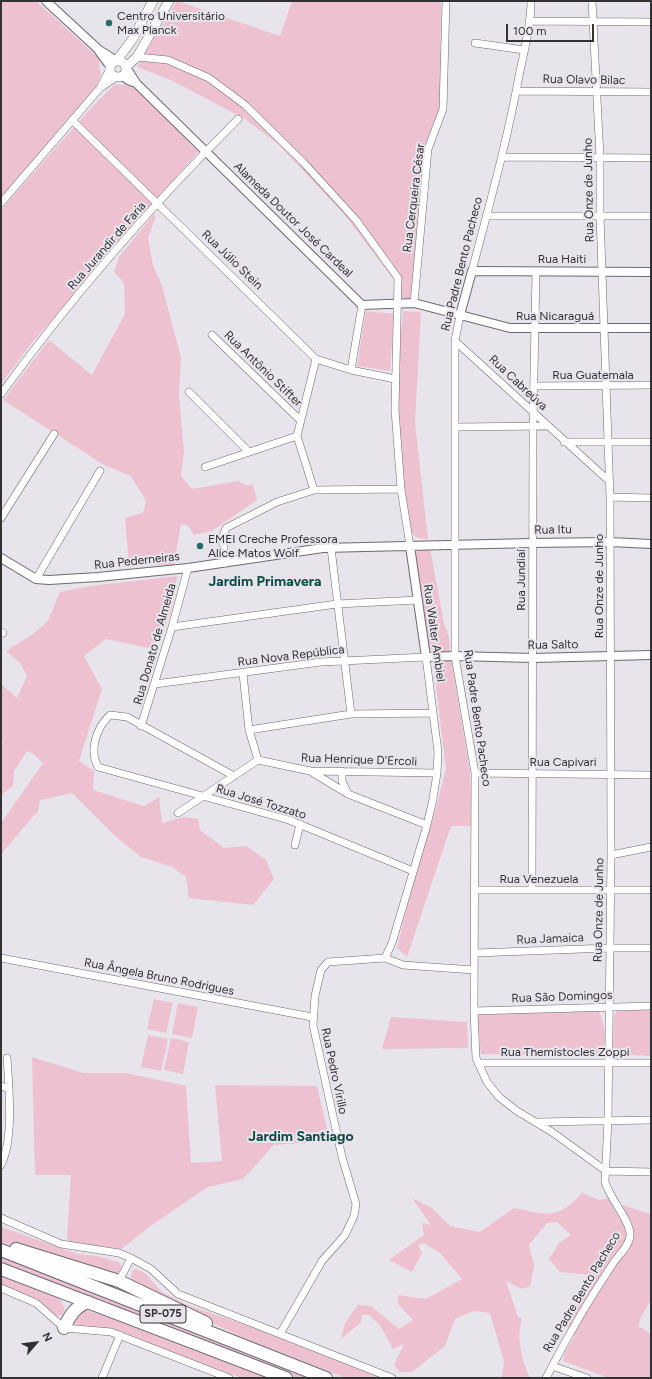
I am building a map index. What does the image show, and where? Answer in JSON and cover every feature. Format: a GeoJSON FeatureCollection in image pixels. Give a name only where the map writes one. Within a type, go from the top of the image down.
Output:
{"type":"FeatureCollection","features":[{"type":"Feature","properties":{"kind":"highway"},"geometry":{"type":"LineString","coordinates":[[1,1245],[119,1281],[227,1333],[258,1351]]}},
{"type":"Feature","properties":{"kind":"highway","name":"SP-075"},"geometry":{"type":"LineString","coordinates":[[1,1250],[326,1378]]}},
{"type":"Feature","properties":{"kind":"highway","name":"SP-075"},"geometry":{"type":"LineString","coordinates":[[1,1269],[286,1378]]}},
{"type":"Feature","properties":{"kind":"highway"},"geometry":{"type":"LineString","coordinates":[[60,1292],[66,1301],[67,1308],[62,1327]]}},
{"type":"Feature","properties":{"kind":"highway"},"geometry":{"type":"LineString","coordinates":[[62,1327],[74,1310],[80,1305],[88,1302]]}},
{"type":"Feature","properties":{"kind":"main road"},"geometry":{"type":"LineString","coordinates":[[153,1],[132,40],[113,64],[113,75],[123,72],[137,57],[168,1]]}},
{"type":"Feature","properties":{"kind":"main road"},"geometry":{"type":"LineString","coordinates":[[113,64],[124,62],[123,72]]}},
{"type":"Feature","properties":{"kind":"street"},"geometry":{"type":"LineString","coordinates":[[1,203],[100,88],[113,64],[46,1]]}},
{"type":"Feature","properties":{"kind":"street","name":"Rua Cerqueira César"},"geometry":{"type":"LineString","coordinates":[[414,303],[428,149],[443,109],[446,1]]}},
{"type":"Feature","properties":{"kind":"street","name":"Rua Padre Bento Pacheco"},"geometry":{"type":"LineString","coordinates":[[531,1],[531,21],[517,91],[502,157],[460,315],[455,341],[455,656],[475,773],[474,1011],[476,1058],[487,1082],[499,1097],[517,1111],[538,1122],[606,1171],[605,1182],[608,1191],[629,1227],[631,1235],[546,1378]]}},
{"type":"Feature","properties":{"kind":"street","name":"Rua Onze de Junho"},"geometry":{"type":"LineString","coordinates":[[592,1],[600,157],[600,215],[605,386],[610,497],[611,855],[609,889],[609,1062],[606,1171]]}},
{"type":"Feature","properties":{"kind":"street"},"geometry":{"type":"LineString","coordinates":[[531,21],[651,22]]}},
{"type":"Feature","properties":{"kind":"street"},"geometry":{"type":"LineString","coordinates":[[475,43],[524,50]]}},
{"type":"Feature","properties":{"kind":"street","name":"Rua Walter Ambiel"},"geometry":{"type":"LineString","coordinates":[[137,57],[168,60],[209,78],[245,105],[304,162],[356,220],[398,278],[395,410],[401,489],[418,600],[438,752],[437,773],[427,825],[392,943],[385,958]]}},
{"type":"Feature","properties":{"kind":"street"},"geometry":{"type":"LineString","coordinates":[[100,88],[123,72]]}},
{"type":"Feature","properties":{"kind":"street","name":"Alameda Doutor José Cardeal"},"geometry":{"type":"LineString","coordinates":[[123,72],[128,80],[136,83],[362,305]]}},
{"type":"Feature","properties":{"kind":"street","name":"Rua Olavo Bilac"},"geometry":{"type":"LineString","coordinates":[[517,91],[651,92]]}},
{"type":"Feature","properties":{"kind":"street","name":"Rua Jurandir de Faria"},"geometry":{"type":"LineString","coordinates":[[1,394],[77,297],[158,204],[206,151],[238,119]]}},
{"type":"Feature","properties":{"kind":"street","name":"Rua Júlio Stein"},"geometry":{"type":"LineString","coordinates":[[72,120],[316,359],[351,370],[395,379]]}},
{"type":"Feature","properties":{"kind":"street"},"geometry":{"type":"LineString","coordinates":[[502,157],[651,158]]}},
{"type":"Feature","properties":{"kind":"street"},"geometry":{"type":"LineString","coordinates":[[486,216],[651,216]]}},
{"type":"Feature","properties":{"kind":"street","name":"Rua Haiti"},"geometry":{"type":"LineString","coordinates":[[472,271],[651,272]]}},
{"type":"Feature","properties":{"kind":"street","name":"Rua Jundiaí"},"geometry":{"type":"LineString","coordinates":[[532,890],[532,543],[536,271]]}},
{"type":"Feature","properties":{"kind":"street"},"geometry":{"type":"LineString","coordinates":[[351,370],[362,305],[414,303],[460,315]]}},
{"type":"Feature","properties":{"kind":"street","name":"Rua Nicaraguá"},"geometry":{"type":"LineString","coordinates":[[460,315],[510,328],[535,330],[651,328]]}},
{"type":"Feature","properties":{"kind":"street","name":"Rua Antônio Stifter"},"geometry":{"type":"LineString","coordinates":[[212,335],[300,420]]}},
{"type":"Feature","properties":{"kind":"street","name":"Rua Cabreúva"},"geometry":{"type":"LineString","coordinates":[[455,341],[533,411],[564,442],[609,481]]}},
{"type":"Feature","properties":{"kind":"street"},"geometry":{"type":"LineString","coordinates":[[314,490],[297,436],[316,359]]}},
{"type":"Feature","properties":{"kind":"street","name":"Rua Guatemala"},"geometry":{"type":"LineString","coordinates":[[534,386],[651,386]]}},
{"type":"Feature","properties":{"kind":"street"},"geometry":{"type":"LineString","coordinates":[[190,392],[249,452]]}},
{"type":"Feature","properties":{"kind":"street"},"geometry":{"type":"LineString","coordinates":[[456,427],[547,426]]}},
{"type":"Feature","properties":{"kind":"street"},"geometry":{"type":"LineString","coordinates":[[1,518],[54,434]]}},
{"type":"Feature","properties":{"kind":"street"},"geometry":{"type":"LineString","coordinates":[[205,467],[297,436]]}},
{"type":"Feature","properties":{"kind":"street"},"geometry":{"type":"LineString","coordinates":[[564,442],[651,442]]}},
{"type":"Feature","properties":{"kind":"street"},"geometry":{"type":"LineString","coordinates":[[1,558],[36,579],[100,471]]}},
{"type":"Feature","properties":{"kind":"street"},"geometry":{"type":"LineString","coordinates":[[225,562],[223,536],[226,528],[277,502],[314,490],[401,489]]}},
{"type":"Feature","properties":{"kind":"street"},"geometry":{"type":"LineString","coordinates":[[610,497],[651,498]]}},
{"type":"Feature","properties":{"kind":"street","name":"Rua Itu"},"geometry":{"type":"LineString","coordinates":[[454,544],[610,542],[651,544]]}},
{"type":"Feature","properties":{"kind":"street","name":"Rua Pederneiras"},"geometry":{"type":"LineString","coordinates":[[36,579],[49,580],[98,577],[188,568],[331,548],[454,544]]}},
{"type":"Feature","properties":{"kind":"street"},"geometry":{"type":"LineString","coordinates":[[331,548],[351,714]]}},
{"type":"Feature","properties":{"kind":"street","name":"Rua Donato de Almeida"},"geometry":{"type":"LineString","coordinates":[[141,726],[172,627],[188,568]]}},
{"type":"Feature","properties":{"kind":"street"},"geometry":{"type":"LineString","coordinates":[[172,627],[337,604],[418,600]]}},
{"type":"Feature","properties":{"kind":"street","name":"Rua Salto"},"geometry":{"type":"LineString","coordinates":[[455,656],[533,658],[651,656]]}},
{"type":"Feature","properties":{"kind":"street","name":"Rua Nova República"},"geometry":{"type":"LineString","coordinates":[[154,684],[243,674],[321,662],[455,656]]}},
{"type":"Feature","properties":{"kind":"street"},"geometry":{"type":"LineString","coordinates":[[178,813],[258,760],[249,730],[243,674]]}},
{"type":"Feature","properties":{"kind":"street"},"geometry":{"type":"LineString","coordinates":[[249,730],[351,714],[433,713]]}},
{"type":"Feature","properties":{"kind":"street","name":"Rua José Tozzato"},"geometry":{"type":"LineString","coordinates":[[141,726],[127,717],[110,715],[104,720],[96,737],[93,749],[93,757],[98,766],[300,824],[413,871]]}},
{"type":"Feature","properties":{"kind":"street"},"geometry":{"type":"LineString","coordinates":[[141,726],[234,776]]}},
{"type":"Feature","properties":{"kind":"street","name":"Rua Henrique D'Ercoli"},"geometry":{"type":"LineString","coordinates":[[258,760],[310,771],[437,773]]}},
{"type":"Feature","properties":{"kind":"street"},"geometry":{"type":"LineString","coordinates":[[310,771],[348,794],[427,825]]}},
{"type":"Feature","properties":{"kind":"street"},"geometry":{"type":"LineString","coordinates":[[342,772],[344,788],[348,794]]}},
{"type":"Feature","properties":{"kind":"street","name":"Rua Capivari"},"geometry":{"type":"LineString","coordinates":[[475,773],[651,774]]}},
{"type":"Feature","properties":{"kind":"street"},"geometry":{"type":"LineString","coordinates":[[294,845],[300,824]]}},
{"type":"Feature","properties":{"kind":"street"},"geometry":{"type":"LineString","coordinates":[[611,855],[651,847]]}},
{"type":"Feature","properties":{"kind":"street","name":"Rua Venezuela"},"geometry":{"type":"LineString","coordinates":[[475,890],[651,890]]}},
{"type":"Feature","properties":{"kind":"street","name":"Rua Jamaica"},"geometry":{"type":"LineString","coordinates":[[475,953],[651,948]]}},
{"type":"Feature","properties":{"kind":"street","name":"Rua Ângela Bruno Rodrigues"},"geometry":{"type":"LineString","coordinates":[[1,958],[312,1017]]}},
{"type":"Feature","properties":{"kind":"street","name":"Rua Pedro Virillo"},"geometry":{"type":"LineString","coordinates":[[280,1334],[322,1261],[345,1235],[354,1216],[356,1204],[340,1150],[312,1017],[322,970],[328,962],[385,958],[403,965],[474,970]]}},
{"type":"Feature","properties":{"kind":"street","name":"Rua São Domingos"},"geometry":{"type":"LineString","coordinates":[[474,1011],[651,1006]]}},
{"type":"Feature","properties":{"kind":"street"},"geometry":{"type":"LineString","coordinates":[[1,1165],[6,1150],[4,1139],[9,1089],[7,1058]]}},
{"type":"Feature","properties":{"kind":"street","name":"Rua Themístocles Zoppi"},"geometry":{"type":"LineString","coordinates":[[478,1063],[651,1063]]}},
{"type":"Feature","properties":{"kind":"street"},"geometry":{"type":"LineString","coordinates":[[1,1086],[9,1089]]}},
{"type":"Feature","properties":{"kind":"street"},"geometry":{"type":"LineString","coordinates":[[538,1122],[651,1120]]}},
{"type":"Feature","properties":{"kind":"street"},"geometry":{"type":"LineString","coordinates":[[606,1171],[651,1172]]}},
{"type":"Feature","properties":{"kind":"street"},"geometry":{"type":"LineString","coordinates":[[1,1218],[61,1244],[118,1253],[131,1258],[151,1270],[178,1294],[392,1378]]}},
{"type":"Feature","properties":{"kind":"street"},"geometry":{"type":"LineString","coordinates":[[119,1281],[131,1258]]}},
{"type":"Feature","properties":{"kind":"street"},"geometry":{"type":"LineString","coordinates":[[1,1288],[36,1303],[62,1327],[101,1330],[120,1335],[229,1378]]}},
{"type":"Feature","properties":{"kind":"street"},"geometry":{"type":"LineString","coordinates":[[102,1378],[120,1335]]}},
{"type":"Feature","properties":{"kind":"street"},"geometry":{"type":"LineString","coordinates":[[552,1366],[587,1378]]}},
{"type":"Feature","properties":{"kind":"shaded area"},"geometry":{"type":"Polygon","coordinates":[[[1,1],[36,1],[100,59],[99,66],[101,74],[96,88],[1,201],[1,1]]]}},
{"type":"Feature","properties":{"kind":"shaded area"},"geometry":{"type":"Polygon","coordinates":[[[177,1],[280,36],[292,1],[441,1],[440,107],[424,147],[411,299],[396,296],[396,282],[343,213],[278,144],[245,119],[171,80],[137,67],[177,1]]]}},
{"type":"Feature","properties":{"kind":"shaded area"},"geometry":{"type":"Polygon","coordinates":[[[115,84],[133,86],[198,152],[31,344],[1,384],[1,210],[89,110],[115,84]]]}},
{"type":"Feature","properties":{"kind":"shaded area"},"geometry":{"type":"Polygon","coordinates":[[[153,215],[156,216],[148,238],[153,265],[162,286],[181,357],[179,395],[184,452],[181,476],[192,489],[238,481],[245,485],[253,485],[257,500],[212,531],[194,535],[188,525],[181,524],[174,565],[129,565],[125,518],[143,513],[146,501],[131,476],[104,465],[3,400],[49,340],[92,375],[125,314],[124,283],[114,272],[119,257],[153,215]]]}},
{"type":"Feature","properties":{"kind":"shaded area"},"geometry":{"type":"Polygon","coordinates":[[[366,311],[394,314],[390,371],[357,366],[366,311]]]}},
{"type":"Feature","properties":{"kind":"shaded area"},"geometry":{"type":"Polygon","coordinates":[[[403,311],[421,312],[415,422],[428,539],[418,538],[411,533],[401,479],[398,394],[403,311]]]}},
{"type":"Feature","properties":{"kind":"shaded area"},"geometry":{"type":"Polygon","coordinates":[[[430,548],[444,624],[449,637],[450,652],[434,652],[428,647],[415,554],[418,549],[430,548]]]}},
{"type":"Feature","properties":{"kind":"shaded area"},"geometry":{"type":"Polygon","coordinates":[[[177,576],[171,613],[153,649],[106,639],[84,656],[102,689],[79,761],[94,771],[93,790],[144,806],[159,797],[162,823],[184,817],[198,819],[200,830],[224,848],[246,846],[266,860],[274,879],[253,905],[189,898],[186,877],[172,867],[141,857],[115,836],[72,793],[40,800],[38,811],[1,854],[1,823],[43,763],[27,751],[14,771],[13,786],[1,795],[1,747],[3,743],[1,740],[1,684],[17,698],[27,676],[21,664],[6,651],[33,634],[48,621],[60,592],[90,586],[177,576]]]}},
{"type":"Feature","properties":{"kind":"shaded area"},"geometry":{"type":"Polygon","coordinates":[[[451,659],[470,773],[471,826],[451,826],[407,957],[397,948],[412,886],[433,819],[446,769],[433,661],[451,659]]]}},
{"type":"Feature","properties":{"kind":"shaded area"},"geometry":{"type":"Polygon","coordinates":[[[154,999],[173,1003],[166,1033],[147,1029],[154,999]]]}},
{"type":"Feature","properties":{"kind":"shaded area"},"geometry":{"type":"Polygon","coordinates":[[[178,1003],[198,1007],[192,1038],[172,1034],[178,1003]]]}},
{"type":"Feature","properties":{"kind":"shaded area"},"geometry":{"type":"Polygon","coordinates":[[[618,1009],[651,1009],[651,1056],[613,1054],[614,1016],[618,1009]]]}},
{"type":"Feature","properties":{"kind":"shaded area"},"geometry":{"type":"Polygon","coordinates":[[[598,1010],[603,1022],[605,1033],[604,1045],[599,1056],[481,1054],[477,1014],[598,1010]]]}},
{"type":"Feature","properties":{"kind":"shaded area"},"geometry":{"type":"Polygon","coordinates":[[[391,1017],[467,1022],[468,1048],[382,1049],[391,1017]]]}},
{"type":"Feature","properties":{"kind":"shaded area"},"geometry":{"type":"Polygon","coordinates":[[[148,1035],[168,1039],[161,1071],[141,1067],[148,1035]]]}},
{"type":"Feature","properties":{"kind":"shaded area"},"geometry":{"type":"Polygon","coordinates":[[[171,1038],[189,1042],[183,1074],[164,1070],[171,1038]]]}},
{"type":"Feature","properties":{"kind":"shaded area"},"geometry":{"type":"Polygon","coordinates":[[[32,1057],[83,1073],[126,1073],[186,1086],[191,1163],[222,1161],[215,1085],[317,1086],[330,1141],[274,1145],[243,1179],[208,1187],[156,1222],[121,1249],[71,1243],[67,1239],[71,1175],[35,1175],[32,1057]]]}},
{"type":"Feature","properties":{"kind":"shaded area"},"geometry":{"type":"Polygon","coordinates":[[[582,1193],[599,1200],[613,1197],[615,1203],[651,1214],[651,1300],[641,1317],[638,1326],[651,1334],[651,1378],[609,1378],[563,1361],[565,1352],[575,1336],[566,1325],[584,1292],[590,1275],[560,1272],[549,1259],[559,1243],[571,1235],[557,1222],[547,1223],[529,1245],[534,1266],[530,1286],[522,1289],[506,1281],[518,1317],[522,1319],[520,1326],[521,1349],[530,1378],[502,1378],[504,1361],[490,1313],[474,1311],[455,1319],[445,1346],[412,1372],[400,1372],[394,1365],[404,1344],[393,1349],[380,1325],[369,1315],[362,1315],[361,1322],[341,1339],[345,1323],[358,1305],[371,1306],[399,1329],[413,1320],[398,1304],[398,1295],[426,1299],[462,1279],[440,1253],[424,1243],[418,1245],[422,1253],[412,1272],[389,1260],[424,1235],[422,1223],[431,1225],[412,1198],[432,1208],[450,1226],[480,1232],[514,1208],[551,1213],[566,1208],[582,1193]]]}},
{"type":"Feature","properties":{"kind":"shaded area"},"geometry":{"type":"Polygon","coordinates":[[[1,1227],[78,1254],[97,1256],[119,1262],[121,1266],[120,1271],[115,1274],[99,1272],[1,1242],[1,1227]]]}},
{"type":"Feature","properties":{"kind":"shaded area"},"geometry":{"type":"Polygon","coordinates":[[[1,1254],[317,1378],[295,1378],[1,1265],[1,1254]]]}},
{"type":"Feature","properties":{"kind":"shaded area"},"geometry":{"type":"Polygon","coordinates":[[[136,1269],[145,1273],[162,1292],[185,1304],[297,1343],[383,1378],[346,1378],[246,1339],[140,1289],[131,1278],[132,1271],[136,1269]]]}},
{"type":"Feature","properties":{"kind":"shaded area"},"geometry":{"type":"Polygon","coordinates":[[[1,1274],[52,1294],[61,1300],[65,1310],[62,1315],[54,1316],[1,1285],[1,1274]]]}},
{"type":"Feature","properties":{"kind":"shaded area"},"geometry":{"type":"Polygon","coordinates":[[[84,1309],[187,1344],[273,1378],[242,1378],[189,1359],[125,1333],[104,1328],[77,1326],[72,1322],[84,1309]]]}},
{"type":"Feature","properties":{"kind":"place","name":"Centro Universitário Max Planck"},"geometry":{"type":"Point","coordinates":[109,23]}},
{"type":"Feature","properties":{"kind":"place","name":"EMEI Creche Professora Alice Matos Wolf"},"geometry":{"type":"Point","coordinates":[200,546]}},
{"type":"Feature","properties":{"kind":"district","name":"Jardim Primavera"},"geometry":{"type":"Point","coordinates":[265,582]}},
{"type":"Feature","properties":{"kind":"district","name":"Jardim Santiago"},"geometry":{"type":"Point","coordinates":[301,1137]}}]}
